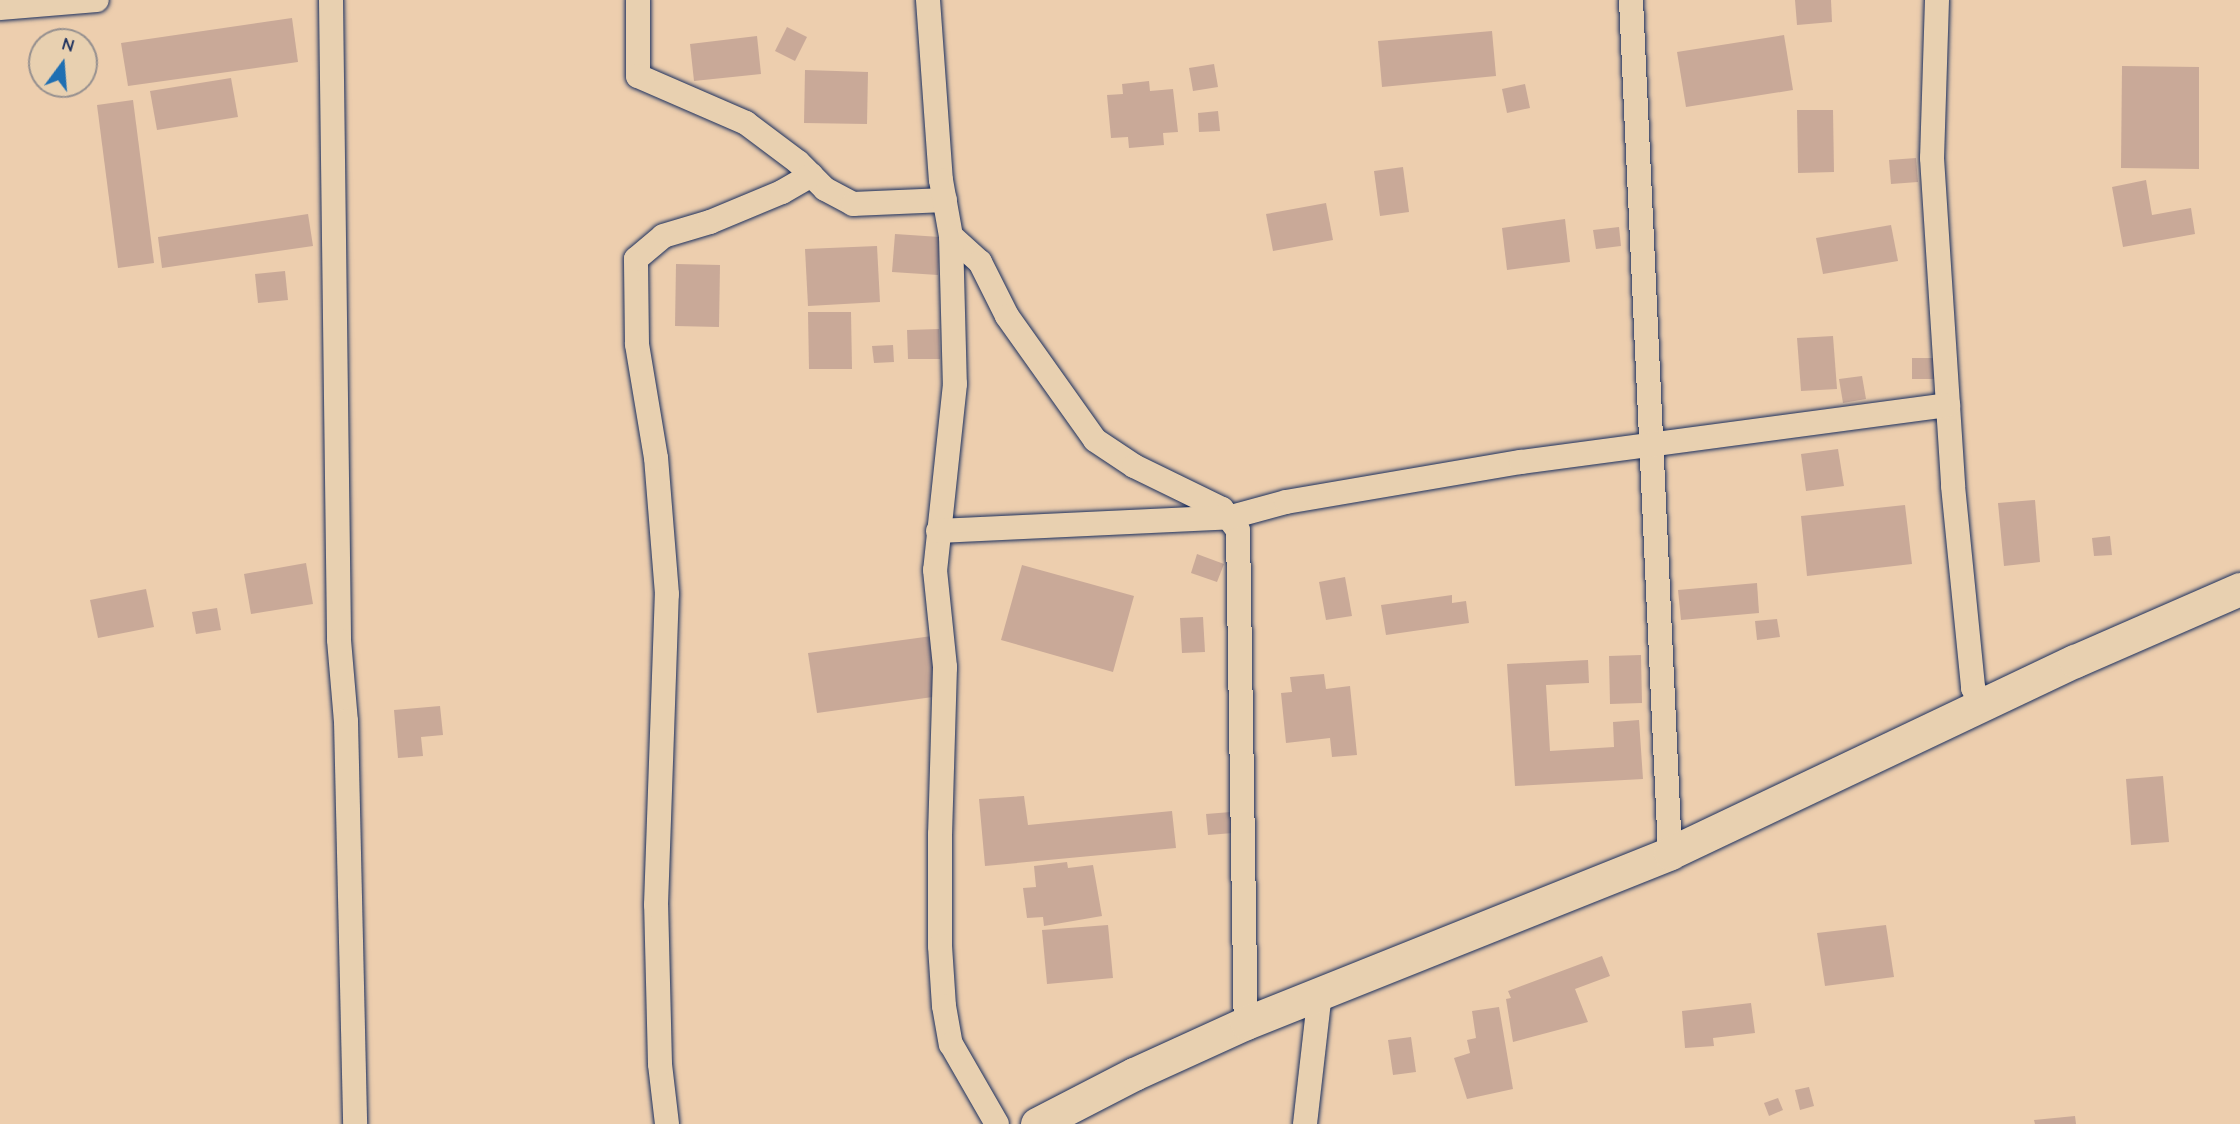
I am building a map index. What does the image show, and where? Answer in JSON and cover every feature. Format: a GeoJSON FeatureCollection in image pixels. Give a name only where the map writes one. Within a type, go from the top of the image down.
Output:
{"type":"FeatureCollection","features":[{"type":"Feature","properties":{"kind":"main road"},"geometry":{"type":"LineString","coordinates":[[1037,1124],[1134,1074],[1246,1023],[1670,853],[1982,705],[2240,589]]}},
{"type":"Feature","properties":{"kind":"street"},"geometry":{"type":"LineString","coordinates":[[0,8],[97,0]]}},
{"type":"Feature","properties":{"kind":"street"},"geometry":{"type":"LineString","coordinates":[[331,0],[339,640],[346,721],[355,1124]]}},
{"type":"Feature","properties":{"kind":"street"},"geometry":{"type":"LineString","coordinates":[[638,0],[638,76],[746,122],[811,175],[825,190],[853,204],[945,200]]}},
{"type":"Feature","properties":{"kind":"street"},"geometry":{"type":"LineString","coordinates":[[928,0],[950,236],[955,384],[935,570],[945,667],[940,834],[944,1006],[951,1044],[998,1124]]}},
{"type":"Feature","properties":{"kind":"street"},"geometry":{"type":"LineString","coordinates":[[1632,0],[1670,853]]}},
{"type":"Feature","properties":{"kind":"street"},"geometry":{"type":"LineString","coordinates":[[1937,0],[1932,158],[1948,405],[1973,688],[1982,705]]}},
{"type":"Feature","properties":{"kind":"street"},"geometry":{"type":"LineString","coordinates":[[667,1124],[660,1063],[656,905],[667,594],[656,458],[637,344],[636,259],[663,236],[710,222],[782,192],[811,175]]}},
{"type":"Feature","properties":{"kind":"street"},"geometry":{"type":"LineString","coordinates":[[950,236],[981,262],[1021,338],[1095,440],[1145,471],[1222,509],[1231,517],[1238,530],[1246,1023]]}},
{"type":"Feature","properties":{"kind":"street"},"geometry":{"type":"LineString","coordinates":[[938,531],[1231,517],[1286,502],[1651,444],[1948,405]]}},
{"type":"Feature","properties":{"kind":"street"},"geometry":{"type":"LineString","coordinates":[[1305,1124],[1320,993]]}},
{"type":"Feature","properties":{"kind":"building"},"geometry":{"type":"Polygon","coordinates":[[[1795,0],[1831,0],[1832,22],[1797,25],[1795,0]]]}},
{"type":"Feature","properties":{"kind":"building"},"geometry":{"type":"Polygon","coordinates":[[[292,18],[298,62],[128,86],[121,43],[292,18]]]}},
{"type":"Feature","properties":{"kind":"building"},"geometry":{"type":"Polygon","coordinates":[[[787,27],[807,37],[795,61],[775,51],[787,27]]]}},
{"type":"Feature","properties":{"kind":"building"},"geometry":{"type":"Polygon","coordinates":[[[1492,31],[1496,76],[1382,87],[1378,41],[1492,31]]]}},
{"type":"Feature","properties":{"kind":"building"},"geometry":{"type":"Polygon","coordinates":[[[1784,35],[1793,90],[1686,107],[1677,52],[1784,35]]]}},
{"type":"Feature","properties":{"kind":"building"},"geometry":{"type":"Polygon","coordinates":[[[757,36],[761,74],[694,81],[690,44],[757,36]]]}},
{"type":"Feature","properties":{"kind":"building"},"geometry":{"type":"Polygon","coordinates":[[[1214,64],[1218,87],[1193,91],[1189,68],[1214,64]]]}},
{"type":"Feature","properties":{"kind":"building"},"geometry":{"type":"Polygon","coordinates":[[[2122,66],[2199,67],[2199,169],[2121,168],[2122,66]]]}},
{"type":"Feature","properties":{"kind":"building"},"geometry":{"type":"Polygon","coordinates":[[[805,70],[868,72],[867,124],[804,123],[805,70]]]}},
{"type":"Feature","properties":{"kind":"building"},"geometry":{"type":"Polygon","coordinates":[[[231,78],[238,117],[157,130],[150,91],[231,78]]]}},
{"type":"Feature","properties":{"kind":"building"},"geometry":{"type":"Polygon","coordinates":[[[1149,81],[1150,91],[1173,89],[1178,132],[1163,133],[1164,145],[1129,148],[1128,137],[1111,138],[1107,95],[1123,94],[1122,84],[1149,81]]]}},
{"type":"Feature","properties":{"kind":"building"},"geometry":{"type":"Polygon","coordinates":[[[1525,84],[1530,108],[1507,113],[1502,89],[1525,84]]]}},
{"type":"Feature","properties":{"kind":"building"},"geometry":{"type":"Polygon","coordinates":[[[133,100],[154,263],[118,268],[97,105],[133,100]]]}},
{"type":"Feature","properties":{"kind":"building"},"geometry":{"type":"Polygon","coordinates":[[[1797,110],[1833,110],[1834,172],[1798,173],[1797,110]]]}},
{"type":"Feature","properties":{"kind":"building"},"geometry":{"type":"Polygon","coordinates":[[[1218,111],[1220,131],[1199,132],[1198,113],[1218,111]]]}},
{"type":"Feature","properties":{"kind":"building"},"geometry":{"type":"Polygon","coordinates":[[[1916,158],[1918,182],[1891,184],[1889,160],[1916,158]]]}},
{"type":"Feature","properties":{"kind":"building"},"geometry":{"type":"Polygon","coordinates":[[[1403,167],[1409,212],[1380,216],[1374,171],[1403,167]]]}},
{"type":"Feature","properties":{"kind":"building"},"geometry":{"type":"Polygon","coordinates":[[[2146,180],[2152,215],[2191,208],[2195,234],[2123,247],[2112,187],[2146,180]]]}},
{"type":"Feature","properties":{"kind":"building"},"geometry":{"type":"Polygon","coordinates":[[[1326,203],[1333,240],[1273,251],[1266,214],[1326,203]]]}},
{"type":"Feature","properties":{"kind":"building"},"geometry":{"type":"Polygon","coordinates":[[[308,214],[313,246],[162,268],[158,237],[308,214]]]}},
{"type":"Feature","properties":{"kind":"building"},"geometry":{"type":"Polygon","coordinates":[[[1565,219],[1570,262],[1507,270],[1502,228],[1565,219]]]}},
{"type":"Feature","properties":{"kind":"building"},"geometry":{"type":"Polygon","coordinates":[[[1891,225],[1898,261],[1823,274],[1816,238],[1891,225]]]}},
{"type":"Feature","properties":{"kind":"building"},"geometry":{"type":"Polygon","coordinates":[[[1619,227],[1621,246],[1596,249],[1593,230],[1619,227]]]}},
{"type":"Feature","properties":{"kind":"building"},"geometry":{"type":"Polygon","coordinates":[[[895,234],[940,237],[938,275],[892,272],[895,234]]]}},
{"type":"Feature","properties":{"kind":"building"},"geometry":{"type":"Polygon","coordinates":[[[877,246],[880,302],[808,306],[805,249],[877,246]]]}},
{"type":"Feature","properties":{"kind":"building"},"geometry":{"type":"Polygon","coordinates":[[[676,264],[720,265],[719,327],[675,326],[676,264]]]}},
{"type":"Feature","properties":{"kind":"building"},"geometry":{"type":"Polygon","coordinates":[[[285,271],[288,300],[258,303],[255,274],[285,271]]]}},
{"type":"Feature","properties":{"kind":"building"},"geometry":{"type":"Polygon","coordinates":[[[808,312],[851,312],[852,369],[809,369],[808,312]]]}},
{"type":"Feature","properties":{"kind":"building"},"geometry":{"type":"Polygon","coordinates":[[[939,329],[940,359],[908,359],[907,330],[939,329]]]}},
{"type":"Feature","properties":{"kind":"building"},"geometry":{"type":"Polygon","coordinates":[[[1833,336],[1837,389],[1801,391],[1797,338],[1833,336]]]}},
{"type":"Feature","properties":{"kind":"building"},"geometry":{"type":"Polygon","coordinates":[[[893,345],[894,362],[874,363],[872,346],[893,345]]]}},
{"type":"Feature","properties":{"kind":"building"},"geometry":{"type":"Polygon","coordinates":[[[1912,358],[1935,358],[1936,379],[1912,379],[1912,358]]]}},
{"type":"Feature","properties":{"kind":"building"},"geometry":{"type":"Polygon","coordinates":[[[1862,376],[1866,399],[1843,403],[1839,379],[1862,376]]]}},
{"type":"Feature","properties":{"kind":"building"},"geometry":{"type":"Polygon","coordinates":[[[1838,449],[1844,486],[1806,491],[1801,454],[1838,449]]]}},
{"type":"Feature","properties":{"kind":"building"},"geometry":{"type":"Polygon","coordinates":[[[2035,500],[2040,562],[2004,566],[1998,503],[2035,500]]]}},
{"type":"Feature","properties":{"kind":"building"},"geometry":{"type":"Polygon","coordinates":[[[1905,505],[1912,564],[1807,576],[1801,516],[1905,505]]]}},
{"type":"Feature","properties":{"kind":"building"},"geometry":{"type":"Polygon","coordinates":[[[2110,536],[2112,555],[2094,556],[2092,538],[2110,536]]]}},
{"type":"Feature","properties":{"kind":"building"},"geometry":{"type":"Polygon","coordinates":[[[1197,554],[1224,564],[1217,582],[1191,573],[1197,554]]]}},
{"type":"Feature","properties":{"kind":"building"},"geometry":{"type":"Polygon","coordinates":[[[306,563],[313,604],[251,614],[244,574],[306,563]]]}},
{"type":"Feature","properties":{"kind":"building"},"geometry":{"type":"Polygon","coordinates":[[[1022,565],[1134,596],[1113,672],[1001,640],[1022,565]]]}},
{"type":"Feature","properties":{"kind":"building"},"geometry":{"type":"Polygon","coordinates":[[[1345,577],[1352,616],[1326,620],[1319,582],[1345,577]]]}},
{"type":"Feature","properties":{"kind":"building"},"geometry":{"type":"Polygon","coordinates":[[[1757,583],[1759,613],[1681,620],[1678,590],[1757,583]]]}},
{"type":"Feature","properties":{"kind":"building"},"geometry":{"type":"Polygon","coordinates":[[[146,589],[154,627],[98,638],[90,600],[146,589]]]}},
{"type":"Feature","properties":{"kind":"building"},"geometry":{"type":"Polygon","coordinates":[[[1452,595],[1452,603],[1466,601],[1469,623],[1386,635],[1381,605],[1452,595]]]}},
{"type":"Feature","properties":{"kind":"building"},"geometry":{"type":"Polygon","coordinates":[[[217,608],[221,630],[196,634],[192,612],[217,608]]]}},
{"type":"Feature","properties":{"kind":"building"},"geometry":{"type":"Polygon","coordinates":[[[1203,617],[1205,652],[1182,653],[1180,618],[1203,617]]]}},
{"type":"Feature","properties":{"kind":"building"},"geometry":{"type":"Polygon","coordinates":[[[1777,619],[1780,637],[1757,640],[1755,621],[1777,619]]]}},
{"type":"Feature","properties":{"kind":"building"},"geometry":{"type":"Polygon","coordinates":[[[932,636],[940,696],[817,713],[808,653],[932,636]]]}},
{"type":"Feature","properties":{"kind":"building"},"geometry":{"type":"Polygon","coordinates":[[[1641,655],[1642,703],[1610,704],[1609,656],[1641,655]]]}},
{"type":"Feature","properties":{"kind":"building"},"geometry":{"type":"Polygon","coordinates":[[[1588,660],[1589,683],[1546,685],[1550,751],[1614,747],[1613,722],[1639,720],[1643,779],[1515,786],[1507,664],[1588,660]]]}},
{"type":"Feature","properties":{"kind":"building"},"geometry":{"type":"Polygon","coordinates":[[[1324,674],[1326,689],[1350,686],[1357,755],[1332,757],[1330,738],[1286,743],[1281,693],[1292,692],[1290,677],[1324,674]]]}},
{"type":"Feature","properties":{"kind":"building"},"geometry":{"type":"Polygon","coordinates":[[[440,706],[443,735],[421,737],[423,756],[398,758],[394,710],[440,706]]]}},
{"type":"Feature","properties":{"kind":"building"},"geometry":{"type":"Polygon","coordinates":[[[2163,776],[2169,842],[2131,845],[2126,779],[2163,776]]]}},
{"type":"Feature","properties":{"kind":"building"},"geometry":{"type":"Polygon","coordinates":[[[1024,796],[1028,825],[1172,811],[1176,848],[985,866],[979,799],[1024,796]]]}},
{"type":"Feature","properties":{"kind":"building"},"geometry":{"type":"Polygon","coordinates":[[[1231,812],[1233,833],[1208,835],[1206,814],[1231,812]]]}},
{"type":"Feature","properties":{"kind":"building"},"geometry":{"type":"Polygon","coordinates":[[[1067,862],[1068,868],[1093,865],[1102,916],[1044,926],[1043,917],[1027,918],[1023,888],[1036,887],[1034,866],[1067,862]]]}},
{"type":"Feature","properties":{"kind":"building"},"geometry":{"type":"Polygon","coordinates":[[[1108,925],[1113,978],[1047,984],[1042,930],[1108,925]]]}},
{"type":"Feature","properties":{"kind":"building"},"geometry":{"type":"Polygon","coordinates":[[[1886,925],[1894,977],[1825,986],[1817,933],[1886,925]]]}},
{"type":"Feature","properties":{"kind":"building"},"geometry":{"type":"Polygon","coordinates":[[[1602,956],[1610,976],[1575,989],[1588,1022],[1513,1042],[1506,999],[1511,998],[1508,991],[1602,956]]]}},
{"type":"Feature","properties":{"kind":"building"},"geometry":{"type":"Polygon","coordinates":[[[1751,1003],[1755,1033],[1713,1038],[1714,1046],[1685,1048],[1682,1011],[1751,1003]]]}},
{"type":"Feature","properties":{"kind":"building"},"geometry":{"type":"Polygon","coordinates":[[[1499,1007],[1513,1089],[1467,1099],[1454,1058],[1470,1053],[1467,1040],[1476,1038],[1472,1011],[1499,1007]]]}},
{"type":"Feature","properties":{"kind":"building"},"geometry":{"type":"Polygon","coordinates":[[[1411,1037],[1416,1072],[1393,1075],[1388,1040],[1411,1037]]]}},
{"type":"Feature","properties":{"kind":"building"},"geometry":{"type":"Polygon","coordinates":[[[1809,1087],[1814,1106],[1800,1110],[1795,1090],[1809,1087]]]}},
{"type":"Feature","properties":{"kind":"building"},"geometry":{"type":"Polygon","coordinates":[[[1778,1098],[1783,1110],[1769,1116],[1764,1103],[1778,1098]]]}},
{"type":"Feature","properties":{"kind":"building"},"geometry":{"type":"Polygon","coordinates":[[[2075,1116],[2076,1124],[2035,1124],[2034,1120],[2075,1116]]]}}]}
